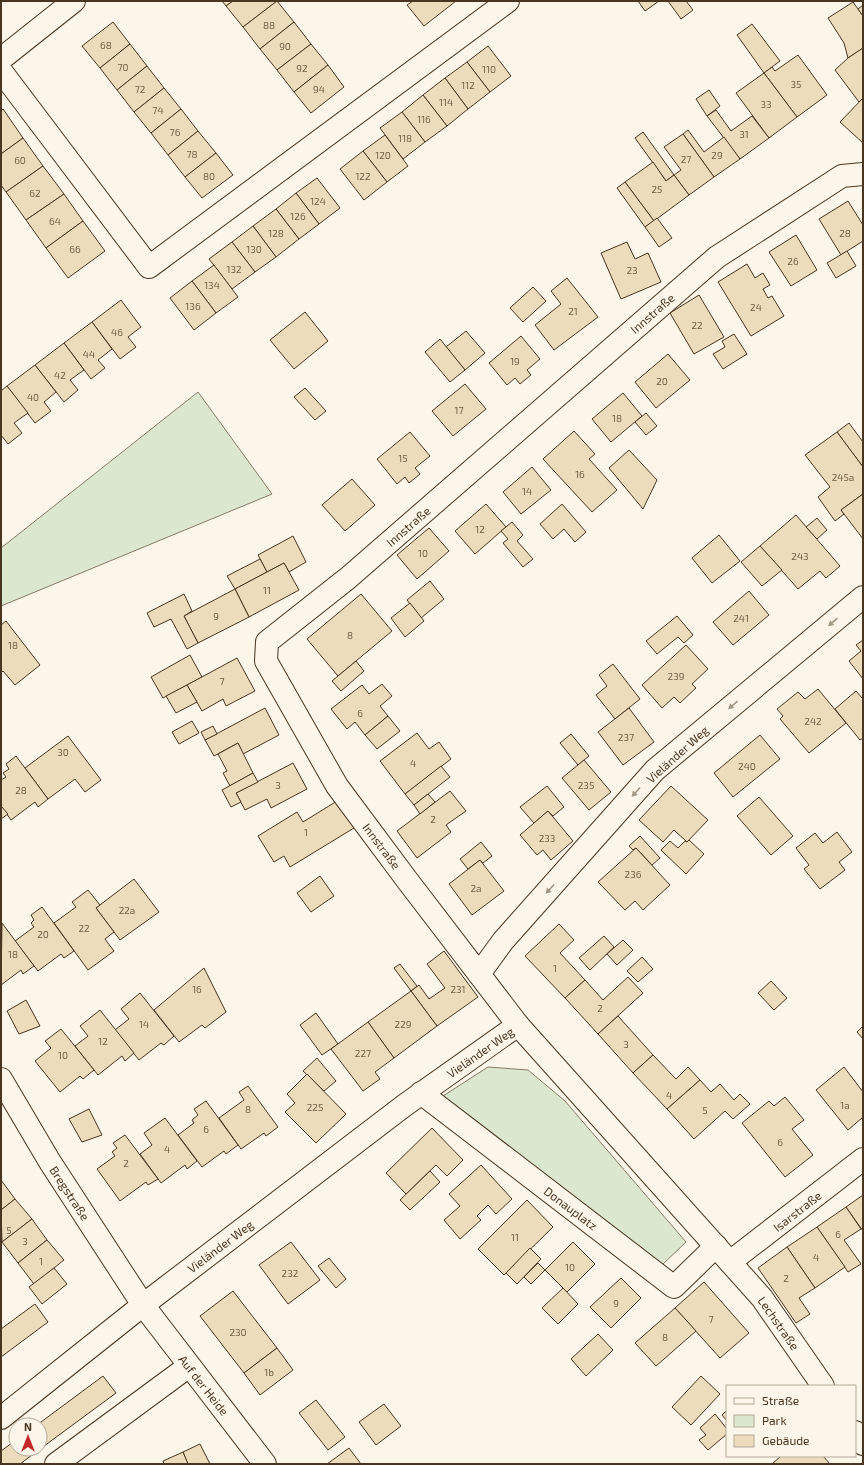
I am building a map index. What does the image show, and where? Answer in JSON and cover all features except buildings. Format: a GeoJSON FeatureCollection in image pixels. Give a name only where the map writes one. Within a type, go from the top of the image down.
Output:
{"type":"FeatureCollection","features":[{"type":"Feature","properties":{"kind":"street"},"geometry":{"type":"LineString","coordinates":[[1,59],[74,1]]}},
{"type":"Feature","properties":{"kind":"street"},"geometry":{"type":"LineString","coordinates":[[1,71],[149,267],[508,1]]}},
{"type":"Feature","properties":{"kind":"street","name":"Innstraße"},"geometry":{"type":"LineString","coordinates":[[479,974],[337,786],[266,661],[267,642],[354,573],[717,257],[842,176],[863,174]]}},
{"type":"Feature","properties":{"kind":"street","name":"Vieländer Weg"},"geometry":{"type":"LineString","coordinates":[[1,1418],[143,1305],[421,1093],[518,1025],[479,974],[503,941],[656,770],[863,597]]}},
{"type":"Feature","properties":{"kind":"street"},"geometry":{"type":"LineString","coordinates":[[518,1025],[730,1262]]}},
{"type":"Feature","properties":{"kind":"street","name":"Bregstraße"},"geometry":{"type":"LineString","coordinates":[[1,1079],[50,1162],[143,1305]]}},
{"type":"Feature","properties":{"kind":"street","name":"Donauplatz"},"geometry":{"type":"LineString","coordinates":[[421,1093],[674,1287],[716,1246]]}},
{"type":"Feature","properties":{"kind":"street","name":"Isarstraße"},"geometry":{"type":"LineString","coordinates":[[730,1262],[863,1159]]}},
{"type":"Feature","properties":{"kind":"street","name":"Lechstraße"},"geometry":{"type":"LineString","coordinates":[[730,1262],[762,1298],[822,1385]]}},
{"type":"Feature","properties":{"kind":"street","name":"Auf der Heide"},"geometry":{"type":"LineString","coordinates":[[143,1305],[265,1464]]}},
{"type":"Feature","properties":{"kind":"street"},"geometry":{"type":"LineString","coordinates":[[56,1464],[189,1366]]}},
{"type":"Feature","properties":{"kind":"street"},"geometry":{"type":"LineString","coordinates":[[856,1434],[863,1444]]}},
{"type":"Feature","properties":{"kind":"green space"},"geometry":{"type":"Polygon","coordinates":[[[198,392],[272,494],[1,606],[1,548],[198,392]]]}},
{"type":"Feature","properties":{"kind":"green space"},"geometry":{"type":"Polygon","coordinates":[[[488,1067],[528,1070],[565,1101],[686,1242],[662,1265],[443,1096],[488,1067]]]}}]}
